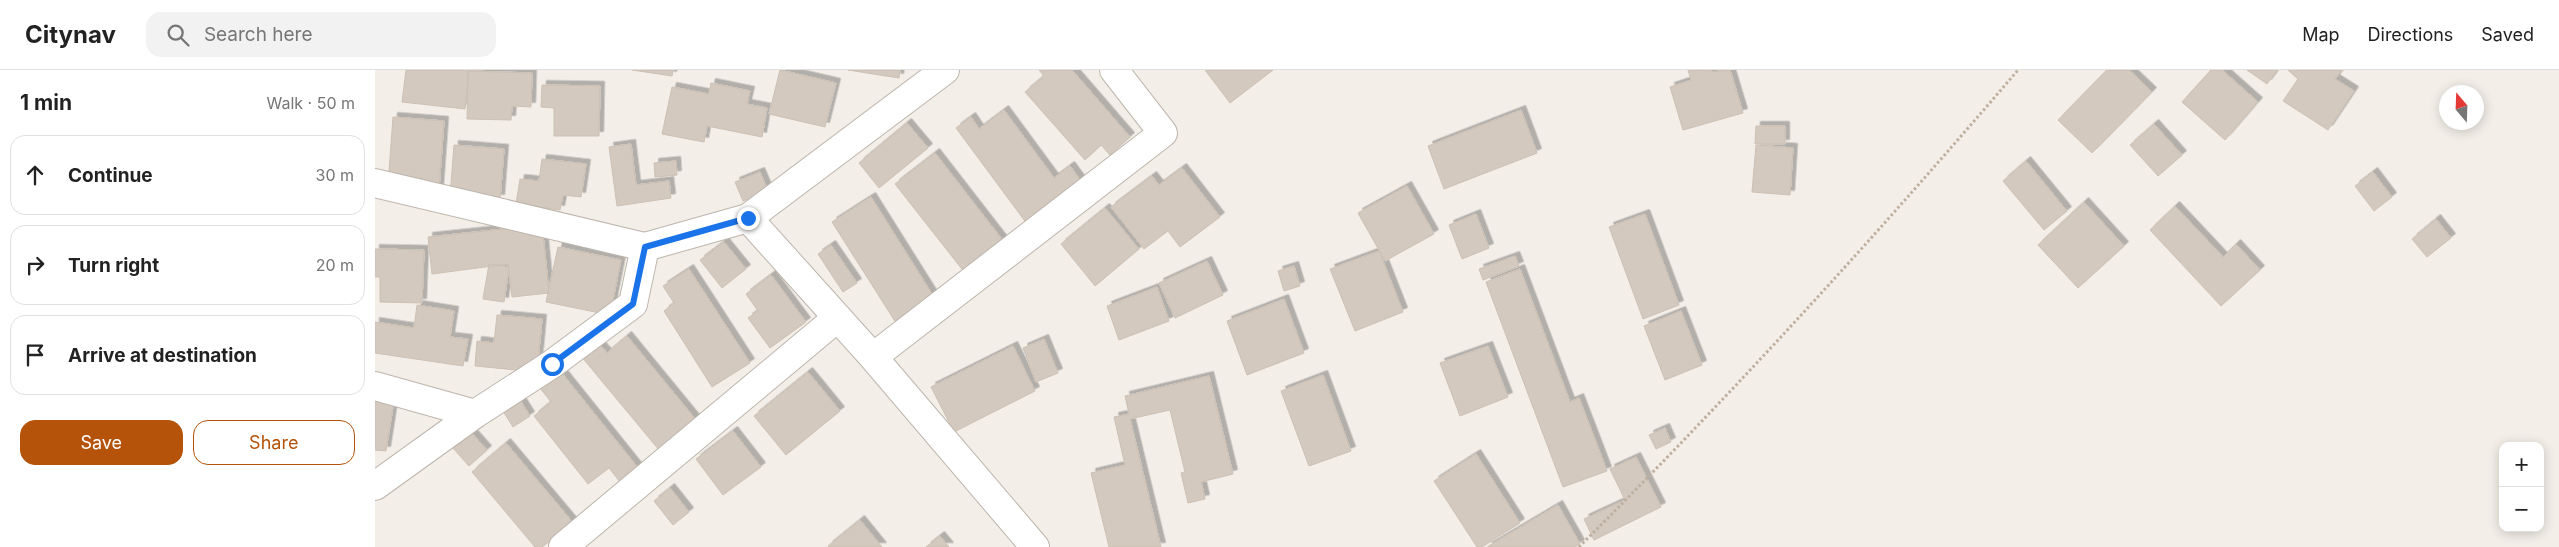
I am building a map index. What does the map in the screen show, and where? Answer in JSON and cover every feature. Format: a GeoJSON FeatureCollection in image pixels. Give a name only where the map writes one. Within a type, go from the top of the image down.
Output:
{"type":"FeatureCollection","features":[{"type":"Feature","properties":{"kind":"street"},"geometry":{"type":"LineString","coordinates":[[375,183],[645,247],[748,218],[945,70]]}},
{"type":"Feature","properties":{"kind":"street"},"geometry":{"type":"LineString","coordinates":[[873,357],[1163,133],[1114,70]]}},
{"type":"Feature","properties":{"kind":"street"},"geometry":{"type":"LineString","coordinates":[[748,218],[873,357],[1035,547]]}},
{"type":"Feature","properties":{"kind":"street"},"geometry":{"type":"LineString","coordinates":[[375,486],[475,414],[552,364],[633,304],[645,247]]}},
{"type":"Feature","properties":{"kind":"street"},"geometry":{"type":"LineString","coordinates":[[563,547],[837,318]]}},
{"type":"Feature","properties":{"kind":"street"},"geometry":{"type":"LineString","coordinates":[[375,386],[475,414]]}},
{"type":"Feature","properties":{"kind":"path"},"geometry":{"type":"LineString","coordinates":[[1579,547],[1657,469],[1900,208],[2018,70]]}},
{"type":"Feature","properties":{"kind":"building"},"geometry":{"type":"Polygon","coordinates":[[[406,70],[469,70],[465,109],[402,102],[406,70]]]}},
{"type":"Feature","properties":{"kind":"building"},"geometry":{"type":"Polygon","coordinates":[[[632,70],[673,70],[672,76],[632,70]]]}},
{"type":"Feature","properties":{"kind":"building"},"geometry":{"type":"Polygon","coordinates":[[[780,70],[836,83],[825,127],[769,114],[780,70]]]}},
{"type":"Feature","properties":{"kind":"building"},"geometry":{"type":"Polygon","coordinates":[[[848,70],[900,70],[899,78],[848,70]]]}},
{"type":"Feature","properties":{"kind":"building"},"geometry":{"type":"Polygon","coordinates":[[[1039,70],[1072,70],[1130,137],[1110,155],[1101,145],[1085,160],[1025,92],[1044,76],[1039,70]]]}},
{"type":"Feature","properties":{"kind":"building"},"geometry":{"type":"Polygon","coordinates":[[[1205,70],[1273,70],[1230,103],[1205,70]]]}},
{"type":"Feature","properties":{"kind":"building"},"geometry":{"type":"Polygon","coordinates":[[[1688,70],[1711,70],[1712,72],[1730,70],[1743,113],[1683,130],[1670,87],[1691,80],[1688,70]]]}},
{"type":"Feature","properties":{"kind":"building"},"geometry":{"type":"Polygon","coordinates":[[[2107,70],[2129,70],[2152,92],[2092,153],[2058,120],[2107,70]]]}},
{"type":"Feature","properties":{"kind":"building"},"geometry":{"type":"Polygon","coordinates":[[[2211,70],[2222,70],[2258,102],[2225,140],[2182,102],[2211,70]]]}},
{"type":"Feature","properties":{"kind":"building"},"geometry":{"type":"Polygon","coordinates":[[[2247,70],[2277,70],[2267,84],[2247,70]]]}},
{"type":"Feature","properties":{"kind":"building"},"geometry":{"type":"Polygon","coordinates":[[[2288,70],[2342,70],[2335,79],[2354,91],[2328,130],[2283,101],[2298,79],[2288,70]]]}},
{"type":"Feature","properties":{"kind":"building"},"geometry":{"type":"Polygon","coordinates":[[[468,71],[532,73],[531,107],[512,106],[511,120],[467,119],[468,71]]]}},
{"type":"Feature","properties":{"kind":"building"},"geometry":{"type":"Polygon","coordinates":[[[711,83],[750,91],[747,104],[767,108],[762,137],[707,126],[704,142],[662,134],[672,87],[709,94],[711,83]]]}},
{"type":"Feature","properties":{"kind":"building"},"geometry":{"type":"Polygon","coordinates":[[[542,85],[600,86],[599,136],[554,136],[554,108],[541,107],[542,85]]]}},
{"type":"Feature","properties":{"kind":"building"},"geometry":{"type":"Polygon","coordinates":[[[1004,110],[1054,178],[1070,166],[1081,181],[1030,228],[956,128],[971,117],[979,129],[1004,110]]]}},
{"type":"Feature","properties":{"kind":"building"},"geometry":{"type":"Polygon","coordinates":[[[1521,110],[1537,153],[1444,189],[1428,146],[1521,110]]]}},
{"type":"Feature","properties":{"kind":"building"},"geometry":{"type":"Polygon","coordinates":[[[393,117],[444,121],[439,189],[388,185],[393,117]]]}},
{"type":"Feature","properties":{"kind":"building"},"geometry":{"type":"Polygon","coordinates":[[[907,123],[928,148],[879,188],[859,163],[907,123]]]}},
{"type":"Feature","properties":{"kind":"building"},"geometry":{"type":"Polygon","coordinates":[[[2154,124],[2182,155],[2158,176],[2130,145],[2154,124]]]}},
{"type":"Feature","properties":{"kind":"building"},"geometry":{"type":"Polygon","coordinates":[[[1756,126],[1785,126],[1785,144],[1755,144],[1756,126]]]}},
{"type":"Feature","properties":{"kind":"building"},"geometry":{"type":"Polygon","coordinates":[[[631,144],[636,185],[669,181],[671,198],[617,206],[609,147],[631,144]]]}},
{"type":"Feature","properties":{"kind":"building"},"geometry":{"type":"Polygon","coordinates":[[[454,145],[504,149],[500,199],[450,196],[454,145]]]}},
{"type":"Feature","properties":{"kind":"building"},"geometry":{"type":"Polygon","coordinates":[[[1756,145],[1793,148],[1790,195],[1752,192],[1756,145]]]}},
{"type":"Feature","properties":{"kind":"building"},"geometry":{"type":"Polygon","coordinates":[[[935,153],[1004,242],[965,273],[895,184],[935,153]]]}},
{"type":"Feature","properties":{"kind":"building"},"geometry":{"type":"Polygon","coordinates":[[[542,159],[586,164],[581,197],[563,195],[560,210],[516,204],[520,179],[539,181],[542,159]]]}},
{"type":"Feature","properties":{"kind":"building"},"geometry":{"type":"Polygon","coordinates":[[[676,161],[677,175],[655,177],[654,163],[676,161]]]}},
{"type":"Feature","properties":{"kind":"building"},"geometry":{"type":"Polygon","coordinates":[[[2026,161],[2067,211],[2044,230],[2003,181],[2026,161]]]}},
{"type":"Feature","properties":{"kind":"building"},"geometry":{"type":"Polygon","coordinates":[[[1182,168],[1220,217],[1180,247],[1168,231],[1144,249],[1111,207],[1152,176],[1159,185],[1182,168]]]}},
{"type":"Feature","properties":{"kind":"building"},"geometry":{"type":"Polygon","coordinates":[[[760,172],[768,191],[743,201],[735,182],[760,172]]]}},
{"type":"Feature","properties":{"kind":"building"},"geometry":{"type":"Polygon","coordinates":[[[2373,172],[2392,197],[2374,211],[2355,186],[2373,172]]]}},
{"type":"Feature","properties":{"kind":"building"},"geometry":{"type":"Polygon","coordinates":[[[1407,186],[1434,234],[1385,261],[1358,213],[1407,186]]]}},
{"type":"Feature","properties":{"kind":"building"},"geometry":{"type":"Polygon","coordinates":[[[871,197],[937,302],[898,326],[832,222],[871,197]]]}},
{"type":"Feature","properties":{"kind":"building"},"geometry":{"type":"Polygon","coordinates":[[[2084,202],[2124,246],[2078,288],[2038,245],[2084,202]]]}},
{"type":"Feature","properties":{"kind":"building"},"geometry":{"type":"Polygon","coordinates":[[[2175,206],[2223,257],[2236,244],[2260,270],[2221,306],[2150,230],[2175,206]]]}},
{"type":"Feature","properties":{"kind":"building"},"geometry":{"type":"Polygon","coordinates":[[[1105,208],[1139,249],[1095,286],[1061,244],[1105,208]]]}},
{"type":"Feature","properties":{"kind":"building"},"geometry":{"type":"Polygon","coordinates":[[[1476,214],[1489,248],[1462,259],[1449,225],[1476,214]]]}},
{"type":"Feature","properties":{"kind":"building"},"geometry":{"type":"Polygon","coordinates":[[[1645,214],[1679,305],[1643,319],[1609,227],[1645,214]]]}},
{"type":"Feature","properties":{"kind":"building"},"geometry":{"type":"Polygon","coordinates":[[[2436,219],[2451,238],[2427,257],[2412,239],[2436,219]]]}},
{"type":"Feature","properties":{"kind":"building"},"geometry":{"type":"Polygon","coordinates":[[[542,225],[549,293],[512,297],[508,264],[432,274],[428,237],[542,225]]]}},
{"type":"Feature","properties":{"kind":"building"},"geometry":{"type":"Polygon","coordinates":[[[724,242],[746,269],[722,288],[700,260],[724,242]]]}},
{"type":"Feature","properties":{"kind":"building"},"geometry":{"type":"Polygon","coordinates":[[[831,245],[857,283],[843,292],[818,254],[831,245]]]}},
{"type":"Feature","properties":{"kind":"building"},"geometry":{"type":"Polygon","coordinates":[[[558,247],[621,260],[610,315],[546,302],[558,247]]]}},
{"type":"Feature","properties":{"kind":"building"},"geometry":{"type":"Polygon","coordinates":[[[375,249],[424,250],[422,303],[380,302],[380,277],[375,277],[375,249]]]}},
{"type":"Feature","properties":{"kind":"building"},"geometry":{"type":"Polygon","coordinates":[[[1379,251],[1403,312],[1355,331],[1330,269],[1379,251]]]}},
{"type":"Feature","properties":{"kind":"building"},"geometry":{"type":"Polygon","coordinates":[[[1515,256],[1519,266],[1483,280],[1479,269],[1515,256]]]}},
{"type":"Feature","properties":{"kind":"building"},"geometry":{"type":"Polygon","coordinates":[[[1207,261],[1223,295],[1175,318],[1159,283],[1207,261]]]}},
{"type":"Feature","properties":{"kind":"building"},"geometry":{"type":"Polygon","coordinates":[[[489,264],[509,267],[504,302],[483,299],[489,264]]]}},
{"type":"Feature","properties":{"kind":"building"},"geometry":{"type":"Polygon","coordinates":[[[1294,266],[1300,286],[1284,291],[1278,271],[1294,266]]]}},
{"type":"Feature","properties":{"kind":"building"},"geometry":{"type":"Polygon","coordinates":[[[689,269],[750,363],[712,387],[664,311],[674,303],[663,286],[689,269]]]}},
{"type":"Feature","properties":{"kind":"building"},"geometry":{"type":"Polygon","coordinates":[[[1520,269],[1570,402],[1579,398],[1607,471],[1563,487],[1486,282],[1520,269]]]}},
{"type":"Feature","properties":{"kind":"building"},"geometry":{"type":"Polygon","coordinates":[[[771,275],[806,322],[770,348],[748,318],[758,311],[746,294],[771,275]]]}},
{"type":"Feature","properties":{"kind":"building"},"geometry":{"type":"Polygon","coordinates":[[[1157,287],[1169,321],[1119,340],[1107,306],[1157,287]]]}},
{"type":"Feature","properties":{"kind":"building"},"geometry":{"type":"Polygon","coordinates":[[[1284,299],[1304,353],[1247,375],[1227,321],[1284,299]]]}},
{"type":"Feature","properties":{"kind":"building"},"geometry":{"type":"Polygon","coordinates":[[[417,305],[454,311],[450,337],[468,339],[463,366],[375,353],[375,322],[414,328],[417,305]]]}},
{"type":"Feature","properties":{"kind":"building"},"geometry":{"type":"Polygon","coordinates":[[[1681,311],[1702,365],[1665,380],[1644,326],[1681,311]]]}},
{"type":"Feature","properties":{"kind":"building"},"geometry":{"type":"Polygon","coordinates":[[[497,315],[542,319],[537,372],[475,366],[477,341],[494,343],[497,315]]]}},
{"type":"Feature","properties":{"kind":"building"},"geometry":{"type":"Polygon","coordinates":[[[627,336],[696,420],[659,450],[581,356],[598,343],[607,353],[627,336]]]}},
{"type":"Feature","properties":{"kind":"building"},"geometry":{"type":"Polygon","coordinates":[[[1044,339],[1058,373],[1036,382],[1023,348],[1044,339]]]}},
{"type":"Feature","properties":{"kind":"building"},"geometry":{"type":"Polygon","coordinates":[[[1013,346],[1035,391],[954,432],[931,387],[1013,346]]]}},
{"type":"Feature","properties":{"kind":"building"},"geometry":{"type":"Polygon","coordinates":[[[1488,346],[1508,397],[1460,416],[1440,363],[1488,346]]]}},
{"type":"Feature","properties":{"kind":"building"},"geometry":{"type":"Polygon","coordinates":[[[561,372],[638,468],[620,482],[609,468],[588,484],[534,416],[551,402],[540,388],[561,372]]]}},
{"type":"Feature","properties":{"kind":"building"},"geometry":{"type":"Polygon","coordinates":[[[808,372],[840,411],[786,455],[754,416],[808,372]]]}},
{"type":"Feature","properties":{"kind":"building"},"geometry":{"type":"Polygon","coordinates":[[[1323,375],[1351,451],[1309,466],[1281,391],[1323,375]]]}},
{"type":"Feature","properties":{"kind":"building"},"geometry":{"type":"Polygon","coordinates":[[[1209,376],[1233,474],[1201,482],[1205,499],[1188,503],[1181,473],[1185,472],[1170,410],[1130,419],[1161,547],[1109,547],[1091,473],[1125,465],[1114,417],[1129,414],[1125,396],[1209,376]]]}},
{"type":"Feature","properties":{"kind":"building"},"geometry":{"type":"Polygon","coordinates":[[[375,397],[394,400],[386,451],[375,450],[375,397]]]}},
{"type":"Feature","properties":{"kind":"building"},"geometry":{"type":"Polygon","coordinates":[[[520,400],[530,416],[513,427],[503,411],[520,400]]]}},
{"type":"Feature","properties":{"kind":"building"},"geometry":{"type":"Polygon","coordinates":[[[1665,428],[1671,442],[1656,449],[1649,435],[1665,428]]]}},
{"type":"Feature","properties":{"kind":"building"},"geometry":{"type":"Polygon","coordinates":[[[470,431],[487,450],[469,466],[452,447],[470,431]]]}},
{"type":"Feature","properties":{"kind":"building"},"geometry":{"type":"Polygon","coordinates":[[[733,431],[761,467],[723,495],[696,459],[733,431]]]}},
{"type":"Feature","properties":{"kind":"building"},"geometry":{"type":"Polygon","coordinates":[[[506,443],[580,531],[555,547],[550,541],[542,547],[535,547],[472,472],[506,443]]]}},
{"type":"Feature","properties":{"kind":"building"},"geometry":{"type":"Polygon","coordinates":[[[1476,454],[1520,523],[1482,547],[1477,547],[1434,481],[1476,454]]]}},
{"type":"Feature","properties":{"kind":"building"},"geometry":{"type":"Polygon","coordinates":[[[1636,457],[1661,507],[1594,540],[1584,519],[1625,500],[1610,469],[1636,457]]]}},
{"type":"Feature","properties":{"kind":"building"},"geometry":{"type":"Polygon","coordinates":[[[670,488],[689,512],[673,525],[654,501],[670,488]]]}},
{"type":"Feature","properties":{"kind":"building"},"geometry":{"type":"Polygon","coordinates":[[[1558,505],[1580,544],[1575,547],[1487,547],[1558,505]]]}},
{"type":"Feature","properties":{"kind":"building"},"geometry":{"type":"Polygon","coordinates":[[[860,520],[882,547],[828,546],[860,520]]]}},
{"type":"Feature","properties":{"kind":"building"},"geometry":{"type":"Polygon","coordinates":[[[940,536],[949,547],[926,547],[940,536]]]}},
{"type":"Feature","properties":{"kind":"route"},"geometry":{"type":"LineString","coordinates":[[552,364],[633,304],[645,247],[748,218]]}}]}
